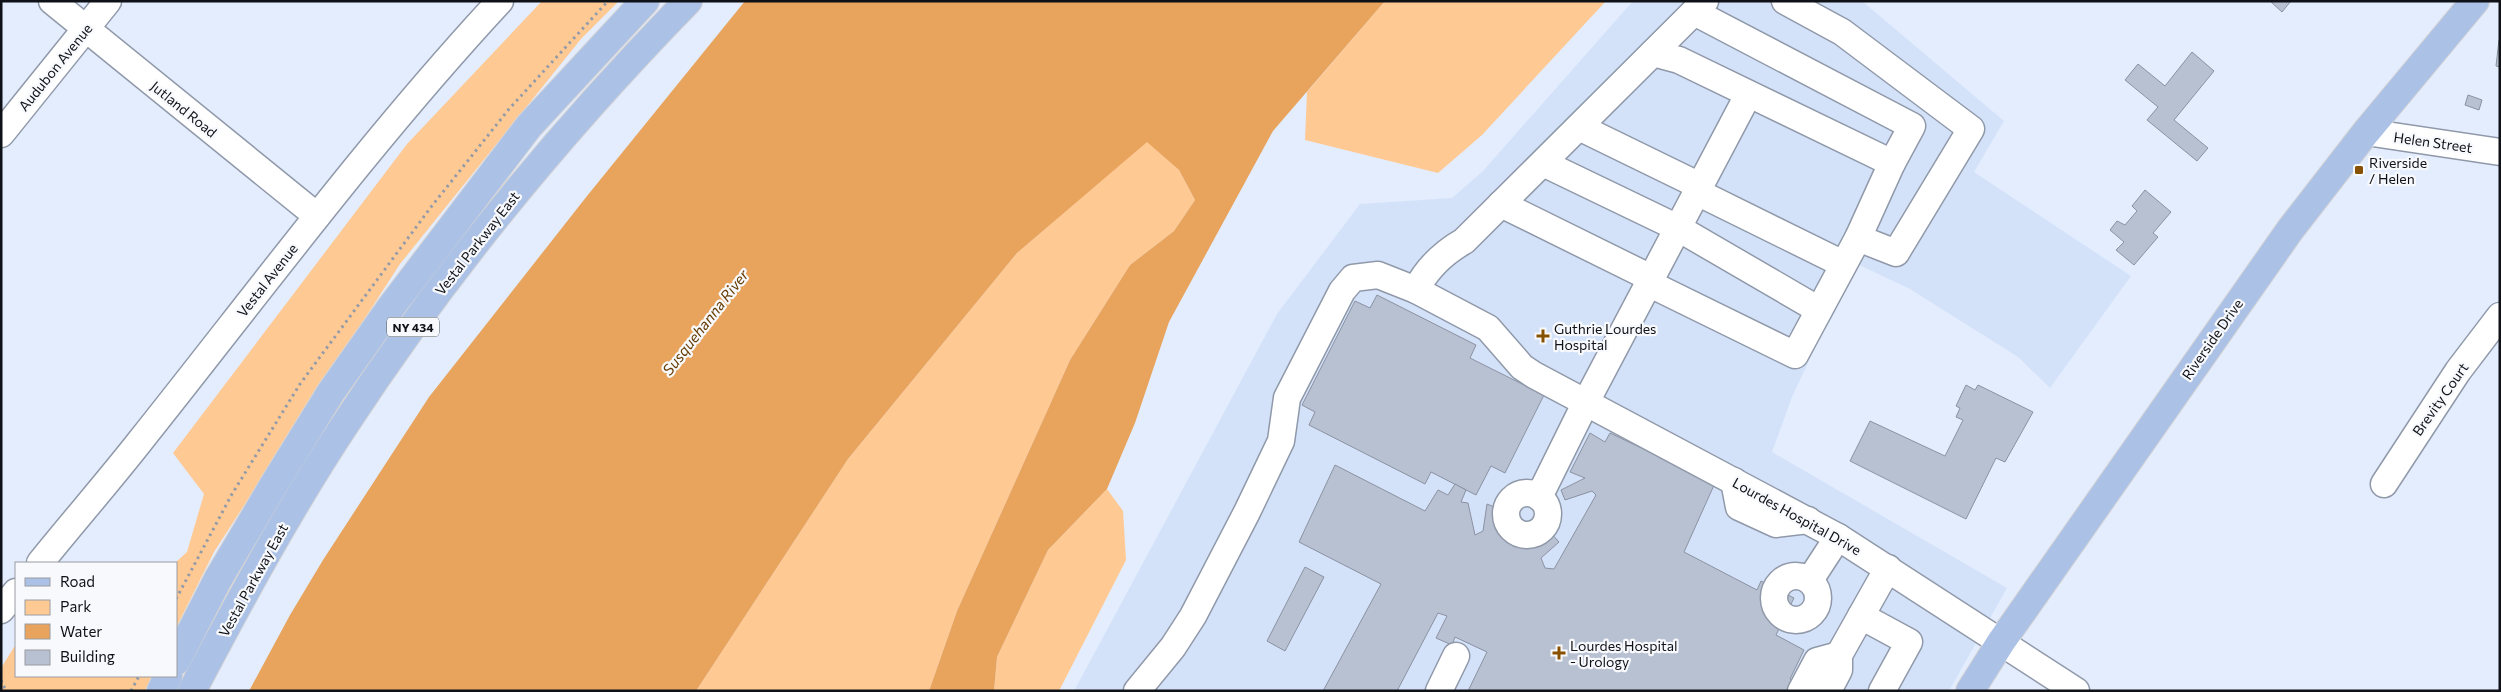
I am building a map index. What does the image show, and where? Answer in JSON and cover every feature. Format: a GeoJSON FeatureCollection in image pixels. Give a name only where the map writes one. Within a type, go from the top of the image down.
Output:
{"type":"FeatureCollection","features":[{"type":"Feature","properties":{"kind":"main road","name":"Vestal Parkway East"},"geometry":{"type":"LineString","coordinates":[[178,657],[218,579],[272,486],[331,392],[391,307],[529,126],[645,1]]}},
{"type":"Feature","properties":{"kind":"main road","name":"Vestal Parkway East"},"geometry":{"type":"LineString","coordinates":[[192,691],[293,507],[346,423],[403,340],[478,239],[559,140],[638,52],[688,1]]}},
{"type":"Feature","properties":{"kind":"main road","name":"Riverside Drive"},"geometry":{"type":"LineString","coordinates":[[1970,691],[2001,642],[2290,230],[2366,132],[2475,1]]}},
{"type":"Feature","properties":{"kind":"main road"},"geometry":{"type":"LineString","coordinates":[[161,691],[168,677]]}},
{"type":"Feature","properties":{"kind":"street","name":"Jutland Road"},"geometry":{"type":"LineString","coordinates":[[52,1],[317,216]]}},
{"type":"Feature","properties":{"kind":"street","name":"Audubon Avenue"},"geometry":{"type":"LineString","coordinates":[[1,134],[108,1]]}},
{"type":"Feature","properties":{"kind":"street","name":"Vestal Avenue"},"geometry":{"type":"LineString","coordinates":[[41,562],[140,441],[317,216],[434,72],[500,1]]}},
{"type":"Feature","properties":{"kind":"street"},"geometry":{"type":"LineString","coordinates":[[1784,1],[1842,32],[1971,129],[1896,253],[1858,238]]}},
{"type":"Feature","properties":{"kind":"street"},"geometry":{"type":"LineString","coordinates":[[1416,290],[1435,262],[1450,248],[1464,241],[1700,7],[1912,126]]}},
{"type":"Feature","properties":{"kind":"street"},"geometry":{"type":"LineString","coordinates":[[1653,53],[1679,60],[1892,163]]}},
{"type":"Feature","properties":{"kind":"street"},"geometry":{"type":"LineString","coordinates":[[1539,496],[1585,404],[1748,95]]}},
{"type":"Feature","properties":{"kind":"street"},"geometry":{"type":"LineString","coordinates":[[1501,204],[1795,355],[1858,238],[1892,163],[1930,98]]}},
{"type":"Feature","properties":{"kind":"street"},"geometry":{"type":"LineString","coordinates":[[1579,126],[1844,264]]}},
{"type":"Feature","properties":{"kind":"street","name":"Helen Street"},"geometry":{"type":"LineString","coordinates":[[2366,132],[2500,152]]}},
{"type":"Feature","properties":{"kind":"street"},"geometry":{"type":"LineString","coordinates":[[1542,162],[1678,228],[1819,310]]}},
{"type":"Feature","properties":{"kind":"street","name":"Lourdes Hospital Drive"},"geometry":{"type":"LineString","coordinates":[[1137,691],[1173,647],[1193,616],[1247,512],[1281,441],[1287,398],[1322,348],[1342,291],[1353,278],[1378,275],[1416,290],[1488,328],[1522,366],[1585,404],[1734,480],[1838,537],[2076,691]]}},
{"type":"Feature","properties":{"kind":"street","name":"Brevity Court"},"geometry":{"type":"LineString","coordinates":[[2384,484],[2458,371],[2500,316]]}},
{"type":"Feature","properties":{"kind":"street"},"geometry":{"type":"LineString","coordinates":[[1810,580],[1838,537]]}},
{"type":"Feature","properties":{"kind":"street"},"geometry":{"type":"LineString","coordinates":[[1828,691],[1839,670],[1839,655],[1888,568]]}},
{"type":"Feature","properties":{"kind":"street"},"geometry":{"type":"LineString","coordinates":[[1,610],[15,593]]}},
{"type":"Feature","properties":{"kind":"street"},"geometry":{"type":"LineString","coordinates":[[1862,616],[1909,642],[1882,691]]}},
{"type":"Feature","properties":{"kind":"street"},"geometry":{"type":"LineString","coordinates":[[1801,691],[1817,661],[1839,655]]}},
{"type":"Feature","properties":{"kind":"street"},"geometry":{"type":"LineString","coordinates":[[1439,691],[1456,656]]}},
{"type":"Feature","properties":{"kind":"path"},"geometry":{"type":"LineString","coordinates":[[131,691],[138,677]]}},
{"type":"Feature","properties":{"kind":"path"},"geometry":{"type":"LineString","coordinates":[[1,680],[6,691]]}},
{"type":"Feature","properties":{"kind":"shaded area","name":"Guthrie Lourdes Hospital"},"geometry":{"type":"Polygon","coordinates":[[[1633,1],[1862,1],[2004,121],[1974,172],[2131,276],[2050,388],[2018,357],[1910,289],[1855,263],[1792,397],[1772,452],[2007,588],[1949,691],[1074,691],[1277,314],[1360,204],[1452,198],[1483,171],[1633,1]]]}},
{"type":"Feature","properties":{"kind":"green space"},"geometry":{"type":"Polygon","coordinates":[[[542,1],[619,1],[581,39],[400,264],[214,552],[178,624],[178,562],[176,562],[187,552],[204,494],[173,453],[407,144],[542,1]]]}},
{"type":"Feature","properties":{"kind":"green space"},"geometry":{"type":"Polygon","coordinates":[[[1385,1],[1606,1],[1482,135],[1438,173],[1305,140],[1307,92],[1385,1]]]}},
{"type":"Feature","properties":{"kind":"green space"},"geometry":{"type":"Polygon","coordinates":[[[1147,141],[1179,170],[1195,200],[1174,231],[1130,265],[1070,360],[957,611],[929,691],[696,691],[848,459],[1017,253],[1147,141]]]}},
{"type":"Feature","properties":{"kind":"green space"},"geometry":{"type":"Polygon","coordinates":[[[1107,489],[1123,511],[1126,560],[1059,691],[994,691],[997,657],[1048,550],[1107,489]]]}},
{"type":"Feature","properties":{"kind":"green space"},"geometry":{"type":"Polygon","coordinates":[[[15,646],[15,677],[152,677],[145,691],[1,691],[1,668],[15,646]]]}},
{"type":"Feature","properties":{"kind":"water","name":"Susquehanna River"},"geometry":{"type":"Polygon","coordinates":[[[745,1],[1385,1],[1273,131],[1169,322],[1135,423],[1107,489],[1048,550],[997,657],[994,691],[929,691],[957,611],[1070,360],[1130,265],[1174,231],[1195,200],[1179,170],[1147,142],[1017,253],[848,459],[696,691],[249,691],[290,615],[323,560],[429,397],[587,196],[745,1]]]}},
{"type":"Feature","properties":{"kind":"building"},"geometry":{"type":"Polygon","coordinates":[[[2270,1],[2291,1],[2282,12],[2270,1]]]}},
{"type":"Feature","properties":{"kind":"building"},"geometry":{"type":"Polygon","coordinates":[[[2500,40],[2500,67],[2496,66],[2500,40]]]}},
{"type":"Feature","properties":{"kind":"building"},"geometry":{"type":"Polygon","coordinates":[[[2192,52],[2214,71],[2174,120],[2208,148],[2197,161],[2147,120],[2158,107],[2125,80],[2138,64],[2165,86],[2192,52]]]}},
{"type":"Feature","properties":{"kind":"building"},"geometry":{"type":"Polygon","coordinates":[[[2468,95],[2482,100],[2479,110],[2465,105],[2468,95]]]}},
{"type":"Feature","properties":{"kind":"building"},"geometry":{"type":"Polygon","coordinates":[[[2145,190],[2171,212],[2153,233],[2158,237],[2134,265],[2116,250],[2124,242],[2110,230],[2117,221],[2125,225],[2137,211],[2132,206],[2145,190]]]}},
{"type":"Feature","properties":{"kind":"building"},"geometry":{"type":"Polygon","coordinates":[[[1377,295],[1476,345],[1470,358],[1544,395],[1505,473],[1491,466],[1476,495],[1431,472],[1425,484],[1309,425],[1315,412],[1302,405],[1355,301],[1370,308],[1377,295]]]}},
{"type":"Feature","properties":{"kind":"building"},"geometry":{"type":"Polygon","coordinates":[[[1966,385],[1975,390],[1978,385],[2033,412],[2005,462],[1996,458],[1966,519],[1850,461],[1870,421],[1945,456],[1963,420],[1956,417],[1960,408],[1956,406],[1966,385]]]}},
{"type":"Feature","properties":{"kind":"building"},"geometry":{"type":"Polygon","coordinates":[[[1590,433],[1605,442],[1610,433],[1715,483],[1684,552],[1757,590],[1761,581],[1794,598],[1776,635],[1804,650],[1790,679],[1812,691],[1468,691],[1487,652],[1455,637],[1452,645],[1436,638],[1447,616],[1438,613],[1397,691],[1323,691],[1381,584],[1299,542],[1335,465],[1425,511],[1438,490],[1448,495],[1455,484],[1466,490],[1461,502],[1468,503],[1475,535],[1483,531],[1487,504],[1502,510],[1500,524],[1504,540],[1512,545],[1524,548],[1536,543],[1550,532],[1559,542],[1541,558],[1545,568],[1554,569],[1596,495],[1592,491],[1565,500],[1561,490],[1585,478],[1570,472],[1590,433]]]}},
{"type":"Feature","properties":{"kind":"building"},"geometry":{"type":"Polygon","coordinates":[[[1305,567],[1324,577],[1285,651],[1267,641],[1305,567]]]}},
{"type":"Feature","properties":{"kind":"place","name":"Riverside / Helen"},"geometry":{"type":"Point","coordinates":[2359,170]}},
{"type":"Feature","properties":{"kind":"place","name":"Guthrie Lourdes Hospital"},"geometry":{"type":"Point","coordinates":[1543,336]}},
{"type":"Feature","properties":{"kind":"place","name":"Lourdes Hospital - Urology"},"geometry":{"type":"Point","coordinates":[1559,653]}}]}
